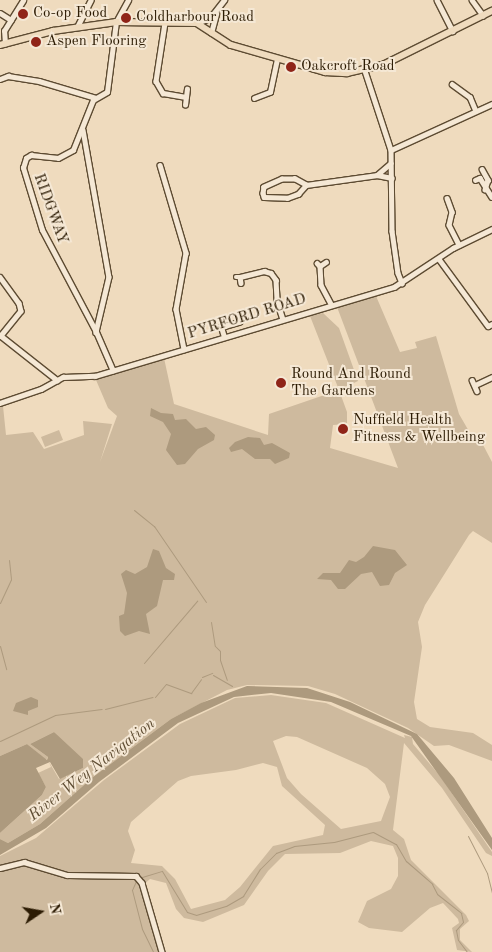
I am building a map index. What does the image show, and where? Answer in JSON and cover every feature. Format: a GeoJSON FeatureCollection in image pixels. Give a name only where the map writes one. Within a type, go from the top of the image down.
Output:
{"type":"FeatureCollection","features":[{"type":"Feature","properties":{"kind":"main road"},"geometry":{"type":"LineString","coordinates":[[2,44],[77,27],[116,22],[197,23],[232,45],[277,59],[325,72],[365,71],[453,31],[492,10]]}},
{"type":"Feature","properties":{"kind":"street"},"geometry":{"type":"LineString","coordinates":[[2,44],[4,31],[23,0]]}},
{"type":"Feature","properties":{"kind":"street"},"geometry":{"type":"LineString","coordinates":[[77,27],[91,0]]}},
{"type":"Feature","properties":{"kind":"street"},"geometry":{"type":"LineString","coordinates":[[116,22],[128,0]]}},
{"type":"Feature","properties":{"kind":"street"},"geometry":{"type":"LineString","coordinates":[[211,33],[216,13],[224,0]]}},
{"type":"Feature","properties":{"kind":"street"},"geometry":{"type":"LineString","coordinates":[[437,0],[453,31]]}},
{"type":"Feature","properties":{"kind":"street"},"geometry":{"type":"LineString","coordinates":[[472,0],[484,15]]}},
{"type":"Feature","properties":{"kind":"street"},"geometry":{"type":"LineString","coordinates":[[0,13],[11,20]]}},
{"type":"Feature","properties":{"kind":"street"},"geometry":{"type":"LineString","coordinates":[[197,23],[216,13]]}},
{"type":"Feature","properties":{"kind":"street","name":"RIDGWAY"},"geometry":{"type":"LineString","coordinates":[[113,370],[96,332],[42,230],[23,168],[26,158],[31,155],[54,158],[68,155],[82,130],[96,98],[107,92],[116,22]]}},
{"type":"Feature","properties":{"kind":"street"},"geometry":{"type":"LineString","coordinates":[[165,23],[156,81],[163,93],[186,97]]}},
{"type":"Feature","properties":{"kind":"street"},"geometry":{"type":"LineString","coordinates":[[254,98],[270,92],[277,59]]}},
{"type":"Feature","properties":{"kind":"street"},"geometry":{"type":"LineString","coordinates":[[365,71],[391,150],[392,231],[398,273],[402,282]]}},
{"type":"Feature","properties":{"kind":"street"},"geometry":{"type":"LineString","coordinates":[[0,79],[8,76],[31,80],[96,98]]}},
{"type":"Feature","properties":{"kind":"street"},"geometry":{"type":"LineString","coordinates":[[452,84],[470,97],[476,111]]}},
{"type":"Feature","properties":{"kind":"street"},"geometry":{"type":"LineString","coordinates":[[185,106],[187,89]]}},
{"type":"Feature","properties":{"kind":"street"},"geometry":{"type":"LineString","coordinates":[[391,150],[492,104]]}},
{"type":"Feature","properties":{"kind":"street"},"geometry":{"type":"LineString","coordinates":[[82,130],[109,277],[96,332]]}},
{"type":"Feature","properties":{"kind":"street"},"geometry":{"type":"LineString","coordinates":[[377,175],[391,163]]}},
{"type":"Feature","properties":{"kind":"street"},"geometry":{"type":"LineString","coordinates":[[160,165],[186,253],[176,309],[184,349]]}},
{"type":"Feature","properties":{"kind":"street"},"geometry":{"type":"LineString","coordinates":[[482,169],[488,180],[486,190]]}},
{"type":"Feature","properties":{"kind":"street"},"geometry":{"type":"LineString","coordinates":[[306,185],[298,194],[287,198],[264,197],[263,193],[264,187],[282,179],[295,179],[306,185],[377,175],[392,178]]}},
{"type":"Feature","properties":{"kind":"street"},"geometry":{"type":"LineString","coordinates":[[475,180],[480,178],[492,197]]}},
{"type":"Feature","properties":{"kind":"street"},"geometry":{"type":"LineString","coordinates":[[447,200],[452,212],[449,225],[459,245]]}},
{"type":"Feature","properties":{"kind":"street","name":"PYRFORD ROAD"},"geometry":{"type":"LineString","coordinates":[[0,403],[69,376],[88,378],[402,282],[459,245],[492,229]]}},
{"type":"Feature","properties":{"kind":"street"},"geometry":{"type":"LineString","coordinates":[[439,259],[490,325],[492,332]]}},
{"type":"Feature","properties":{"kind":"street"},"geometry":{"type":"LineString","coordinates":[[326,262],[318,265],[321,285],[331,304]]}},
{"type":"Feature","properties":{"kind":"street"},"geometry":{"type":"LineString","coordinates":[[239,279],[264,271],[274,276],[283,319]]}},
{"type":"Feature","properties":{"kind":"street"},"geometry":{"type":"LineString","coordinates":[[0,277],[21,311],[0,335],[57,380]]}},
{"type":"Feature","properties":{"kind":"street"},"geometry":{"type":"LineString","coordinates":[[224,337],[221,327],[239,322]]}},
{"type":"Feature","properties":{"kind":"street"},"geometry":{"type":"LineString","coordinates":[[477,391],[474,383],[492,378]]}},
{"type":"Feature","properties":{"kind":"street"},"geometry":{"type":"LineString","coordinates":[[0,868],[24,862],[67,874],[136,876],[142,883],[162,952]]}},
{"type":"Feature","properties":{"kind":"shaded area"},"geometry":{"type":"Polygon","coordinates":[[[376,296],[400,352],[417,348],[415,342],[436,336],[459,414],[474,440],[481,441],[492,462],[492,543],[473,531],[425,605],[418,622],[422,647],[414,702],[417,719],[430,727],[473,733],[492,745],[492,761],[449,745],[434,746],[408,728],[335,694],[308,686],[247,685],[227,690],[171,719],[93,777],[40,824],[8,843],[0,839],[0,833],[42,795],[46,787],[38,773],[51,767],[49,762],[59,779],[83,768],[54,732],[30,744],[48,757],[46,760],[27,744],[0,756],[0,406],[3,406],[6,435],[33,432],[44,449],[84,435],[83,421],[112,424],[100,462],[117,416],[108,408],[96,380],[164,358],[174,404],[268,435],[269,414],[339,390],[347,412],[347,424],[333,425],[330,448],[398,468],[337,307],[376,296]]]}},
{"type":"Feature","properties":{"kind":"shaded area"},"geometry":{"type":"Polygon","coordinates":[[[323,313],[339,328],[358,381],[339,390],[310,316],[323,313]]]}},
{"type":"Feature","properties":{"kind":"shaded area"},"geometry":{"type":"Polygon","coordinates":[[[151,408],[161,413],[173,414],[175,420],[186,419],[196,429],[206,427],[215,435],[214,440],[198,449],[185,464],[177,465],[166,450],[171,434],[163,422],[150,416],[151,408]]]}},
{"type":"Feature","properties":{"kind":"shaded area"},"geometry":{"type":"Polygon","coordinates":[[[59,430],[63,440],[45,447],[41,437],[59,430]]]}},
{"type":"Feature","properties":{"kind":"shaded area"},"geometry":{"type":"Polygon","coordinates":[[[248,437],[260,438],[264,445],[272,443],[290,453],[289,458],[275,464],[270,459],[255,459],[242,449],[231,452],[229,448],[235,442],[248,437]]]}},
{"type":"Feature","properties":{"kind":"shaded area"},"geometry":{"type":"Polygon","coordinates":[[[373,546],[395,550],[407,565],[395,573],[389,585],[380,586],[372,572],[361,574],[345,589],[338,589],[331,580],[317,579],[323,573],[340,573],[349,560],[356,562],[364,557],[373,546]]]}},
{"type":"Feature","properties":{"kind":"shaded area"},"geometry":{"type":"Polygon","coordinates":[[[153,549],[159,551],[166,568],[175,574],[174,580],[163,580],[157,606],[146,614],[150,634],[139,631],[125,636],[120,631],[119,616],[124,614],[127,593],[121,574],[126,570],[135,574],[147,567],[153,549]]]}},
{"type":"Feature","properties":{"kind":"shaded area"},"geometry":{"type":"Polygon","coordinates":[[[247,686],[307,688],[350,702],[417,734],[454,778],[492,838],[492,850],[411,736],[331,702],[271,693],[234,697],[178,723],[99,782],[46,828],[0,855],[0,839],[8,843],[40,824],[93,777],[171,719],[201,703],[247,686]]]}},
{"type":"Feature","properties":{"kind":"shaded area"},"geometry":{"type":"Polygon","coordinates":[[[271,695],[326,703],[405,738],[404,735],[412,737],[413,744],[440,776],[492,852],[492,856],[486,853],[442,788],[404,743],[393,830],[404,839],[411,860],[466,915],[469,921],[460,929],[460,940],[472,952],[457,950],[452,928],[459,923],[458,919],[443,903],[430,908],[402,932],[369,928],[358,922],[367,901],[391,889],[398,876],[398,858],[393,846],[371,841],[340,853],[285,854],[268,871],[244,905],[203,922],[184,918],[176,909],[166,883],[150,879],[142,886],[160,952],[0,952],[0,856],[36,838],[104,780],[180,724],[235,698],[271,695]],[[286,736],[273,741],[287,778],[301,794],[341,829],[381,821],[390,797],[385,784],[367,768],[297,737],[286,736]],[[263,763],[236,770],[191,776],[178,781],[131,822],[128,831],[135,850],[131,863],[162,866],[175,879],[191,909],[225,900],[240,887],[273,846],[323,835],[325,825],[282,786],[277,767],[263,763]]]}},
{"type":"Feature","properties":{"kind":"shaded area"},"geometry":{"type":"Polygon","coordinates":[[[31,697],[38,700],[38,707],[28,711],[28,715],[13,711],[16,703],[31,697]]]}},
{"type":"Feature","properties":{"kind":"shaded area"},"geometry":{"type":"Polygon","coordinates":[[[54,732],[83,759],[83,768],[60,779],[50,762],[36,768],[46,787],[42,795],[0,833],[0,756],[27,744],[47,760],[48,757],[30,744],[54,732]]]}},
{"type":"Feature","properties":{"kind":"waterway"},"geometry":{"type":"LineString","coordinates":[[134,510],[154,526],[206,602]]}},
{"type":"Feature","properties":{"kind":"waterway"},"geometry":{"type":"LineString","coordinates":[[0,603],[11,579],[9,560]]}},
{"type":"Feature","properties":{"kind":"waterway"},"geometry":{"type":"LineString","coordinates":[[144,663],[197,601]]}},
{"type":"Feature","properties":{"kind":"waterway"},"geometry":{"type":"LineString","coordinates":[[211,622],[215,646],[220,651],[220,660],[227,680]]}},
{"type":"Feature","properties":{"kind":"waterway"},"geometry":{"type":"LineString","coordinates":[[0,646],[6,669]]}},
{"type":"Feature","properties":{"kind":"waterway"},"geometry":{"type":"LineString","coordinates":[[202,677],[212,673]]}},
{"type":"Feature","properties":{"kind":"waterway"},"geometry":{"type":"LineString","coordinates":[[213,675],[232,686]]}},
{"type":"Feature","properties":{"kind":"waterway"},"geometry":{"type":"LineString","coordinates":[[155,697],[166,684],[191,693],[201,679]]}},
{"type":"Feature","properties":{"kind":"waterway"},"geometry":{"type":"LineString","coordinates":[[105,709],[152,697]]}},
{"type":"Feature","properties":{"kind":"waterway"},"geometry":{"type":"LineString","coordinates":[[0,741],[55,715],[102,709]]}},
{"type":"Feature","properties":{"kind":"waterway"},"geometry":{"type":"LineString","coordinates":[[142,877],[162,871],[187,912],[196,915],[226,906],[243,896],[260,869],[276,853],[294,846],[334,842],[373,832],[396,844],[406,861],[432,884],[437,894],[461,913],[463,922],[456,930],[458,940],[467,952]]}},
{"type":"Feature","properties":{"kind":"waterway"},"geometry":{"type":"LineString","coordinates":[[468,836],[487,873],[492,893]]}},
{"type":"Feature","properties":{"kind":"waterway"},"geometry":{"type":"LineString","coordinates":[[136,881],[132,890],[142,929],[153,952]]}},
{"type":"Feature","properties":{"kind":"place","name":"Co-op Food"},"geometry":{"type":"Point","coordinates":[23,14]}},
{"type":"Feature","properties":{"kind":"place","name":"Coldharbour Road"},"geometry":{"type":"Point","coordinates":[126,18]}},
{"type":"Feature","properties":{"kind":"place","name":"Aspen Flooring"},"geometry":{"type":"Point","coordinates":[36,42]}},
{"type":"Feature","properties":{"kind":"place","name":"Oakcroft Road"},"geometry":{"type":"Point","coordinates":[291,67]}},
{"type":"Feature","properties":{"kind":"place","name":"Round And Round The Gardens"},"geometry":{"type":"Point","coordinates":[281,383]}},
{"type":"Feature","properties":{"kind":"place","name":"Nuffield Health Fitness & Wellbeing"},"geometry":{"type":"Point","coordinates":[343,429]}},
{"type":"Feature","properties":{"kind":"water label","name":"River Wey Navigation"},"geometry":{"type":"Point","coordinates":[92,770]}}]}
